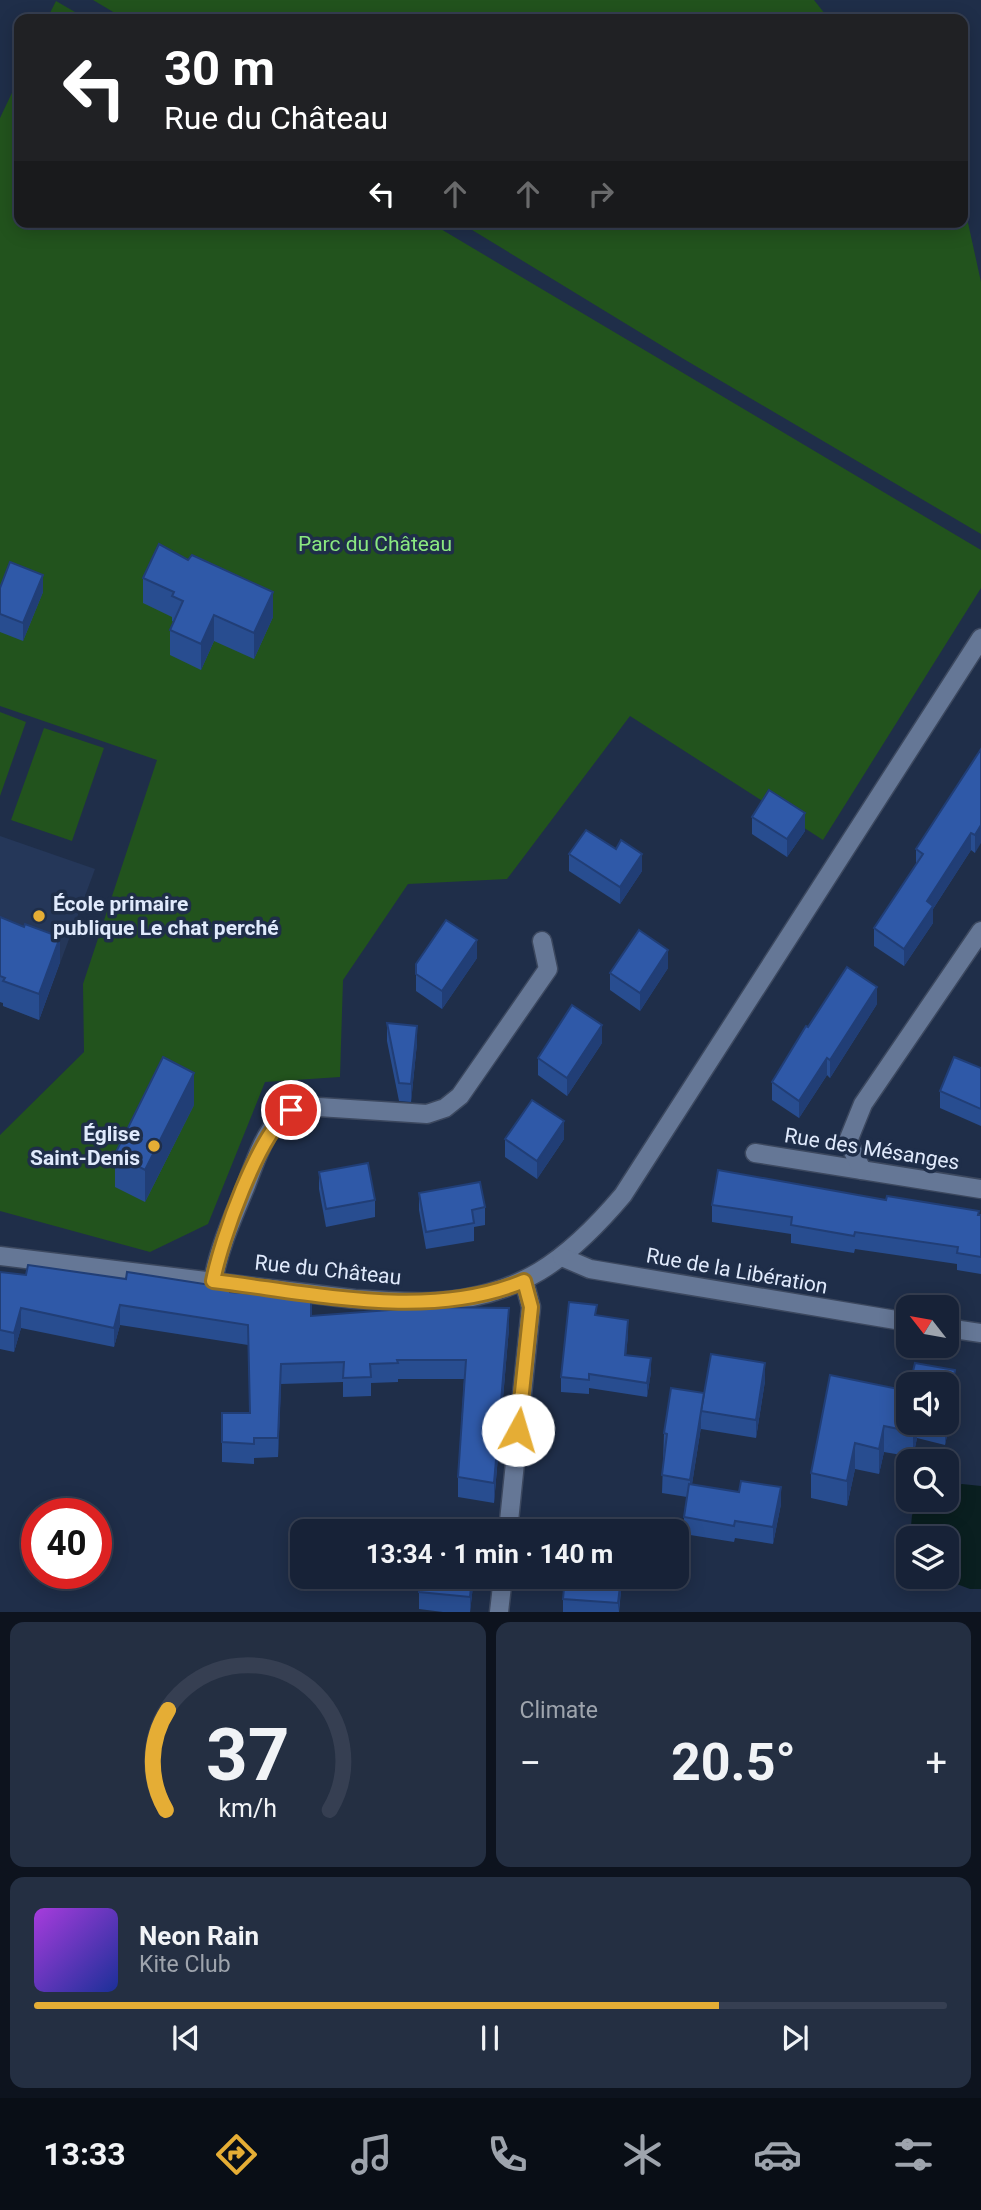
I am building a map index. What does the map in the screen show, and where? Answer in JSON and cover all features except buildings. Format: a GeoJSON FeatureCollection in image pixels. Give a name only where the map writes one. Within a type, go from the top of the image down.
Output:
{"type":"FeatureCollection","features":[{"type":"Feature","properties":{"kind":"street","name":"Rue du Château"},"geometry":{"type":"LineString","coordinates":[[0,1256],[355,1299],[432,1302],[479,1295],[524,1281],[562,1257],[587,1235],[622,1195],[981,638]]}},
{"type":"Feature","properties":{"kind":"street"},"geometry":{"type":"LineString","coordinates":[[862,1170],[848,1141],[863,1104],[981,931]]}},
{"type":"Feature","properties":{"kind":"street"},"geometry":{"type":"LineString","coordinates":[[213,1281],[218,1255],[260,1152],[270,1131],[281,1117],[291,1110],[303,1107],[409,1114],[427,1114],[445,1108],[460,1096],[548,969],[542,941]]}},
{"type":"Feature","properties":{"kind":"street","name":"Rue des Mésanges"},"geometry":{"type":"LineString","coordinates":[[755,1153],[981,1189]]}},
{"type":"Feature","properties":{"kind":"street","name":"Rue de la Libération"},"geometry":{"type":"LineString","coordinates":[[562,1257],[590,1269],[896,1320]]}},
{"type":"Feature","properties":{"kind":"street"},"geometry":{"type":"LineString","coordinates":[[509,1519],[531,1307],[524,1281]]}},
{"type":"Feature","properties":{"kind":"street"},"geometry":{"type":"LineString","coordinates":[[959,1330],[981,1333]]}},
{"type":"Feature","properties":{"kind":"street"},"geometry":{"type":"LineString","coordinates":[[499,1612],[502,1589]]}},
{"type":"Feature","properties":{"kind":"shaded area","name":"École primaire publique Le chat perché"},"geometry":{"type":"Polygon","coordinates":[[[0,836],[95,869],[39,1020],[3,1006],[4,1003],[0,1002],[0,836]]]}},
{"type":"Feature","properties":{"kind":"shaded area"},"geometry":{"type":"Polygon","coordinates":[[[959,1485],[981,1486],[981,1589],[959,1585],[959,1526],[911,1526],[914,1512],[959,1512],[959,1485]]]}},
{"type":"Feature","properties":{"kind":"green space"},"geometry":{"type":"Polygon","coordinates":[[[93,0],[814,0],[825,14],[117,14],[93,0]]]}},
{"type":"Feature","properties":{"kind":"green space"},"geometry":{"type":"Polygon","coordinates":[[[56,1],[78,14],[50,14],[56,1]]]}},
{"type":"Feature","properties":{"kind":"green space","name":"Parc du Château"},"geometry":{"type":"Polygon","coordinates":[[[14,89],[14,228],[439,228],[981,550],[981,588],[823,840],[630,716],[507,879],[408,884],[343,980],[340,1077],[265,1082],[208,1224],[150,1252],[0,1211],[0,1135],[84,1052],[83,984],[157,760],[0,706],[0,118],[14,89]]]}},
{"type":"Feature","properties":{"kind":"green space"},"geometry":{"type":"Polygon","coordinates":[[[968,223],[981,282],[981,534],[682,358],[469,228],[968,228],[968,223]]]}},
{"type":"Feature","properties":{"kind":"green space"},"geometry":{"type":"Polygon","coordinates":[[[0,712],[26,722],[0,796],[0,712]]]}},
{"type":"Feature","properties":{"kind":"green space"},"geometry":{"type":"Polygon","coordinates":[[[44,728],[104,748],[72,841],[11,820],[44,728]]]}},
{"type":"Feature","properties":{"kind":"place","name":"École primaire publique Le chat perché"},"geometry":{"type":"Point","coordinates":[39,916]}},
{"type":"Feature","properties":{"kind":"place","name":"Église Saint-Denis"},"geometry":{"type":"Point","coordinates":[154,1146]}},
{"type":"Feature","properties":{"kind":"route"},"geometry":{"type":"LineString","coordinates":[[291,1110],[281,1117],[270,1131],[260,1152],[218,1255],[213,1281],[355,1299],[432,1302],[479,1295],[524,1281],[531,1307],[518,1430]]}}]}
